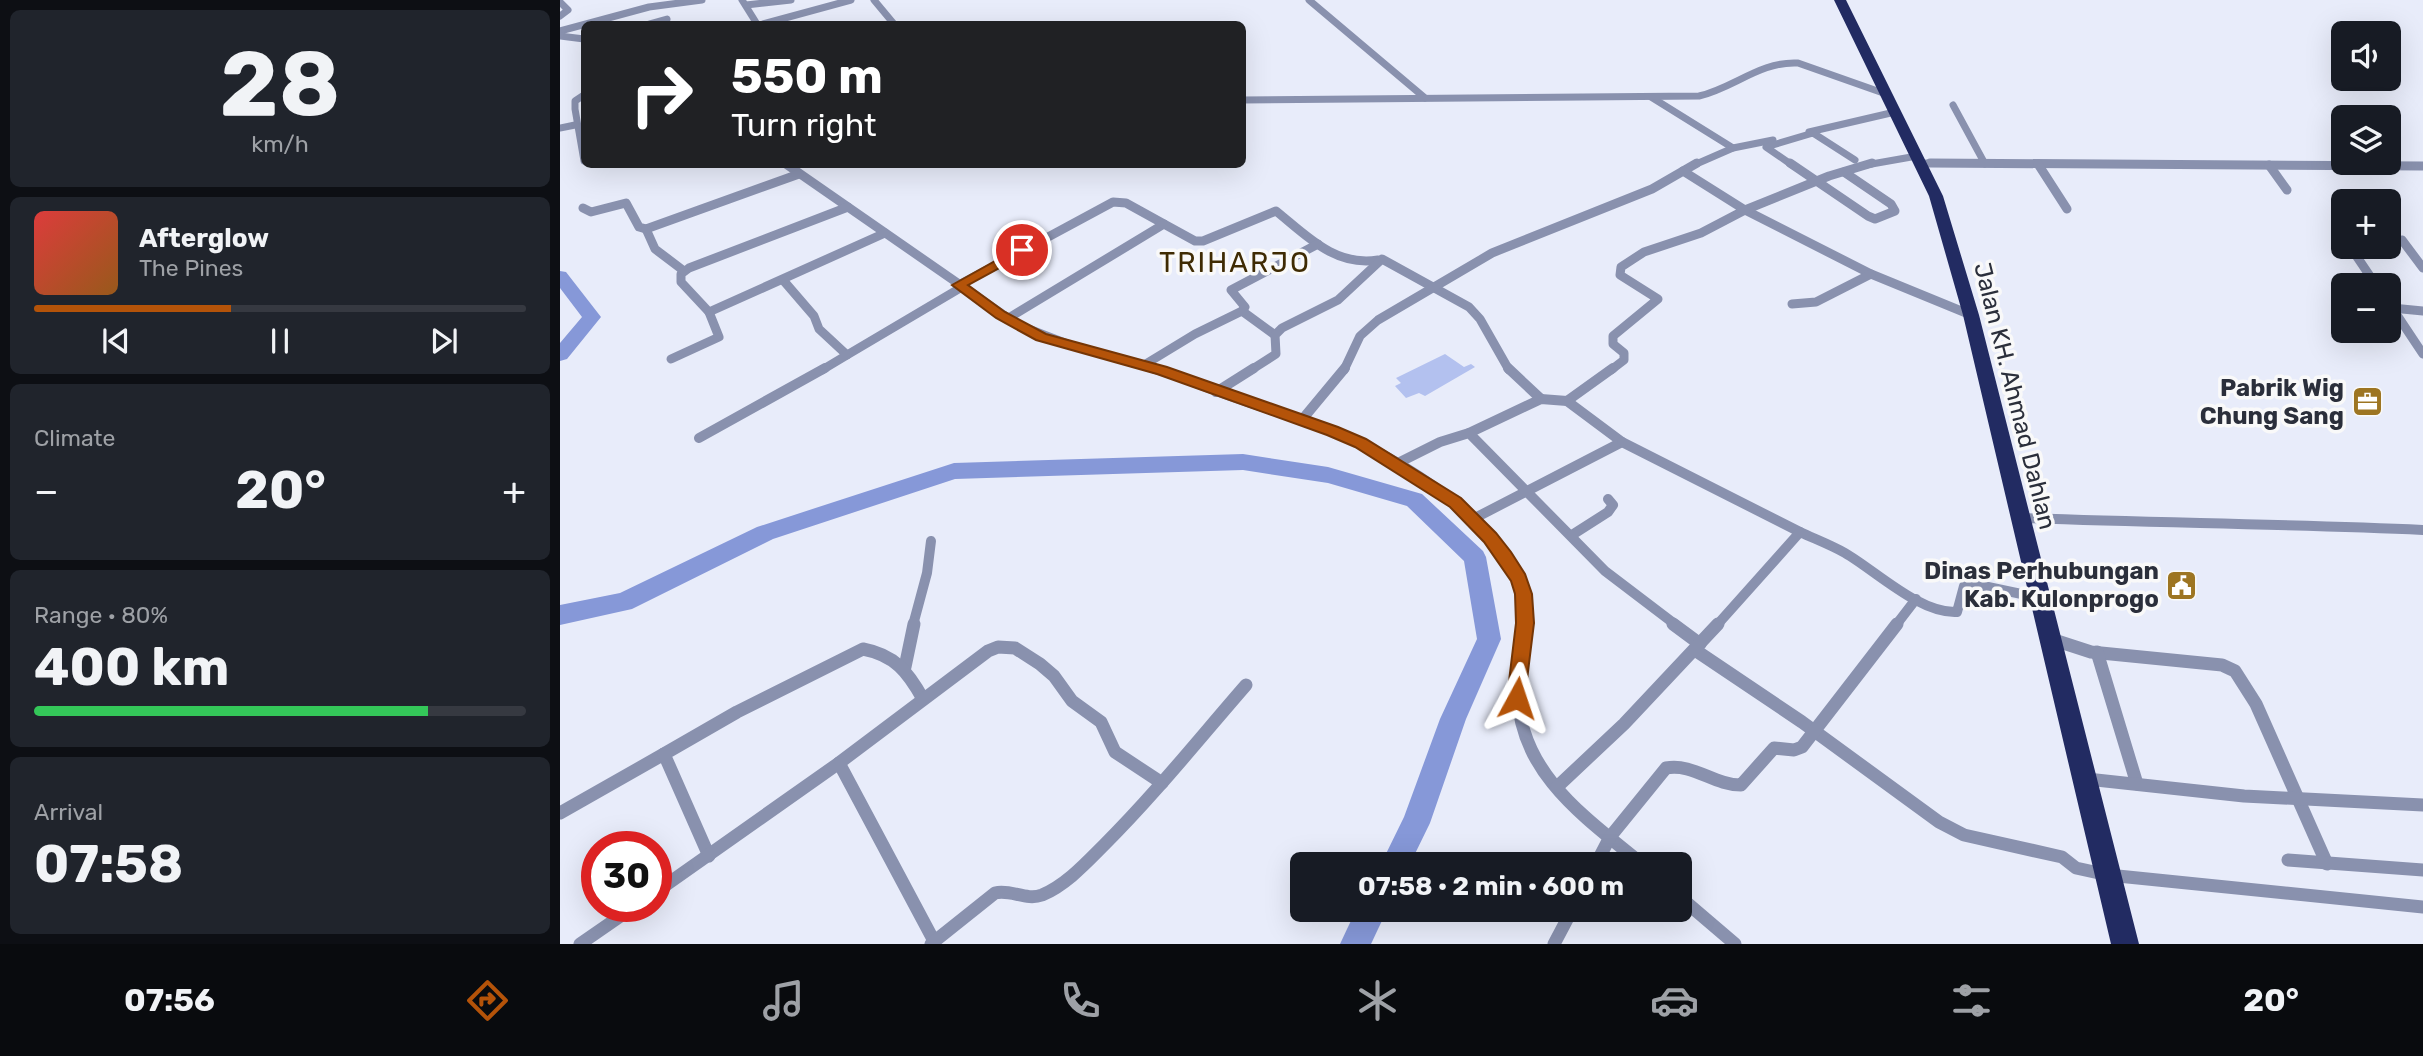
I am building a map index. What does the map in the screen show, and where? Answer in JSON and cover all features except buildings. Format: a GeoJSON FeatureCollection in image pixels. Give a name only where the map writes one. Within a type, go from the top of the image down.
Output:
{"type":"FeatureCollection","features":[{"type":"Feature","properties":{"kind":"highway","name":"Jalan KH. Ahmad Dahlan"},"geometry":{"type":"LineString","coordinates":[[1840,0],[1936,196],[1971,315],[2087,779],[2125,944]]}},
{"type":"Feature","properties":{"kind":"street"},"geometry":{"type":"LineString","coordinates":[[601,21],[649,7],[702,0]]}},
{"type":"Feature","properties":{"kind":"street"},"geometry":{"type":"LineString","coordinates":[[744,3],[774,4],[791,0]]}},
{"type":"Feature","properties":{"kind":"street"},"geometry":{"type":"LineString","coordinates":[[773,21],[833,2],[851,0]]}},
{"type":"Feature","properties":{"kind":"street"},"geometry":{"type":"LineString","coordinates":[[874,0],[892,21]]}},
{"type":"Feature","properties":{"kind":"street"},"geometry":{"type":"LineString","coordinates":[[1309,0],[1425,98]]}},
{"type":"Feature","properties":{"kind":"street"},"geometry":{"type":"LineString","coordinates":[[560,2],[568,9],[560,16]]}},
{"type":"Feature","properties":{"kind":"street"},"geometry":{"type":"LineString","coordinates":[[744,3],[755,21]]}},
{"type":"Feature","properties":{"kind":"street"},"geometry":{"type":"LineString","coordinates":[[660,21],[667,19]]}},
{"type":"Feature","properties":{"kind":"street"},"geometry":{"type":"LineString","coordinates":[[560,33],[581,27]]}},
{"type":"Feature","properties":{"kind":"street"},"geometry":{"type":"LineString","coordinates":[[560,33],[581,38]]}},
{"type":"Feature","properties":{"kind":"street"},"geometry":{"type":"LineString","coordinates":[[1246,100],[1706,95],[1769,64],[1788,62],[1886,94]]}},
{"type":"Feature","properties":{"kind":"street"},"geometry":{"type":"LineString","coordinates":[[581,96],[575,101],[575,125],[581,149]]}},
{"type":"Feature","properties":{"kind":"street"},"geometry":{"type":"LineString","coordinates":[[1651,97],[1733,148]]}},
{"type":"Feature","properties":{"kind":"street"},"geometry":{"type":"LineString","coordinates":[[1953,105],[1985,164]]}},
{"type":"Feature","properties":{"kind":"street"},"geometry":{"type":"LineString","coordinates":[[1301,421],[1346,367],[1360,336],[1367,328],[1492,253],[1652,189],[1733,148],[1895,112]]}},
{"type":"Feature","properties":{"kind":"street"},"geometry":{"type":"LineString","coordinates":[[560,128],[575,125]]}},
{"type":"Feature","properties":{"kind":"street"},"geometry":{"type":"LineString","coordinates":[[1844,172],[1891,204],[1895,211],[1872,218],[1766,147],[1813,133],[1855,160]]}},
{"type":"Feature","properties":{"kind":"street"},"geometry":{"type":"LineString","coordinates":[[1567,401],[1624,360],[1625,353],[1612,344],[1613,336],[1658,299],[1620,275],[1621,267],[1644,252],[1701,233],[1745,210],[1816,181],[1887,158],[1985,164],[2423,166]]}},
{"type":"Feature","properties":{"kind":"street"},"geometry":{"type":"LineString","coordinates":[[2038,164],[2067,209]]}},
{"type":"Feature","properties":{"kind":"street"},"geometry":{"type":"LineString","coordinates":[[2269,165],[2287,190]]}},
{"type":"Feature","properties":{"kind":"street"},"geometry":{"type":"LineString","coordinates":[[791,168],[1007,319],[1041,337],[1144,365],[1361,443],[1442,492],[1473,519],[1505,557],[1519,579],[1524,594],[1525,623],[1517,698],[1540,769],[1628,852]]}},
{"type":"Feature","properties":{"kind":"street"},"geometry":{"type":"LineString","coordinates":[[1683,171],[1745,210],[1871,274],[1971,315]]}},
{"type":"Feature","properties":{"kind":"street"},"geometry":{"type":"LineString","coordinates":[[583,208],[592,212],[626,203],[639,227],[646,229],[799,174]]}},
{"type":"Feature","properties":{"kind":"street"},"geometry":{"type":"LineString","coordinates":[[699,438],[766,403],[960,286],[1113,202],[1126,203],[1195,241],[1203,241],[1276,211],[1318,244],[1344,259],[1365,263],[1389,261],[1469,307],[1480,319],[1511,374],[1541,399]]}},
{"type":"Feature","properties":{"kind":"street"},"geometry":{"type":"LineString","coordinates":[[671,359],[720,335],[709,312],[681,282],[684,271],[848,208]]}},
{"type":"Feature","properties":{"kind":"street"},"geometry":{"type":"LineString","coordinates":[[1007,319],[1164,224]]}},
{"type":"Feature","properties":{"kind":"street"},"geometry":{"type":"LineString","coordinates":[[646,229],[658,254],[684,271]]}},
{"type":"Feature","properties":{"kind":"street"},"geometry":{"type":"LineString","coordinates":[[709,312],[885,233]]}},
{"type":"Feature","properties":{"kind":"street"},"geometry":{"type":"LineString","coordinates":[[2402,240],[2423,268]]}},
{"type":"Feature","properties":{"kind":"street"},"geometry":{"type":"LineString","coordinates":[[1144,365],[1195,334],[1242,311],[1245,307],[1231,290],[1318,244]]}},
{"type":"Feature","properties":{"kind":"street"},"geometry":{"type":"LineString","coordinates":[[1216,392],[1276,354],[1275,335],[1282,328],[1338,300],[1378,260]]}},
{"type":"Feature","properties":{"kind":"street"},"geometry":{"type":"LineString","coordinates":[[1792,304],[1816,302],[1871,274]]}},
{"type":"Feature","properties":{"kind":"street"},"geometry":{"type":"LineString","coordinates":[[783,280],[814,316],[819,330],[847,355]]}},
{"type":"Feature","properties":{"kind":"street"},"geometry":{"type":"LineString","coordinates":[[2401,308],[2423,311]]}},
{"type":"Feature","properties":{"kind":"street"},"geometry":{"type":"LineString","coordinates":[[1242,311],[1275,335]]}},
{"type":"Feature","properties":{"kind":"street"},"geometry":{"type":"LineString","coordinates":[[2401,321],[2423,354]]}},
{"type":"Feature","properties":{"kind":"street"},"geometry":{"type":"LineString","coordinates":[[1396,464],[1541,399],[1567,401],[1622,442],[1844,552],[1916,599],[1954,614],[1957,612],[1964,586],[1969,583],[2041,598]]}},
{"type":"Feature","properties":{"kind":"street"},"geometry":{"type":"LineString","coordinates":[[1469,433],[1605,571],[1698,647],[1951,829],[1964,835],[2062,857],[2076,868],[2108,876],[2423,907]]}},
{"type":"Feature","properties":{"kind":"street"},"geometry":{"type":"LineString","coordinates":[[1473,519],[1622,442]]}},
{"type":"Feature","properties":{"kind":"street"},"geometry":{"type":"LineString","coordinates":[[1572,535],[1608,512],[1613,505],[1608,499]]}},
{"type":"Feature","properties":{"kind":"street"},"geometry":{"type":"LineString","coordinates":[[2022,518],[2191,524],[2276,523],[2423,530]]}},
{"type":"Feature","properties":{"kind":"street"},"geometry":{"type":"LineString","coordinates":[[1557,787],[1624,724],[1698,647],[1800,532]]}},
{"type":"Feature","properties":{"kind":"street"},"geometry":{"type":"LineString","coordinates":[[905,667],[911,631],[930,566],[931,541]]}},
{"type":"Feature","properties":{"kind":"street"},"geometry":{"type":"LineString","coordinates":[[1602,852],[1610,837],[1666,768],[1677,765],[1722,783],[1741,785],[1774,748],[1798,749],[1815,732],[1916,599]]}},
{"type":"Feature","properties":{"kind":"street"},"geometry":{"type":"LineString","coordinates":[[2051,639],[2097,652],[2222,665],[2235,671],[2256,704],[2327,864]]}},
{"type":"Feature","properties":{"kind":"street"},"geometry":{"type":"LineString","coordinates":[[672,881],[839,763],[988,651],[998,647],[1015,648],[1040,664],[1054,676],[1072,701],[1101,722],[1115,752],[1162,783]]}},
{"type":"Feature","properties":{"kind":"street"},"geometry":{"type":"LineString","coordinates":[[560,813],[737,712],[863,649],[873,650],[905,667],[923,699]]}},
{"type":"Feature","properties":{"kind":"street"},"geometry":{"type":"LineString","coordinates":[[2097,652],[2137,784]]}},
{"type":"Feature","properties":{"kind":"street"},"geometry":{"type":"LineString","coordinates":[[839,763],[933,943],[995,893],[1008,890],[1031,898],[1039,897],[1075,872],[1139,811],[1246,685]]}},
{"type":"Feature","properties":{"kind":"street"},"geometry":{"type":"LineString","coordinates":[[664,754],[709,856]]}},
{"type":"Feature","properties":{"kind":"street"},"geometry":{"type":"LineString","coordinates":[[2087,779],[2244,796],[2423,805]]}},
{"type":"Feature","properties":{"kind":"street"},"geometry":{"type":"LineString","coordinates":[[2288,860],[2423,870]]}},
{"type":"Feature","properties":{"kind":"street"},"geometry":{"type":"LineString","coordinates":[[1692,907],[1735,944]]}},
{"type":"Feature","properties":{"kind":"street"},"geometry":{"type":"LineString","coordinates":[[580,944],[612,922]]}},
{"type":"Feature","properties":{"kind":"street"},"geometry":{"type":"LineString","coordinates":[[1554,944],[1566,922]]}},
{"type":"Feature","properties":{"kind":"shaded area"},"geometry":{"type":"Polygon","coordinates":[[[1445,354],[1464,367],[1471,364],[1475,367],[1425,396],[1419,393],[1406,398],[1395,386],[1401,383],[1396,378],[1445,354]]]}},
{"type":"Feature","properties":{"kind":"waterway"},"geometry":{"type":"LineString","coordinates":[[560,276],[592,317],[560,355]]}},
{"type":"Feature","properties":{"kind":"waterway"},"geometry":{"type":"LineString","coordinates":[[560,615],[624,602],[765,533],[954,471],[1243,462],[1328,475],[1414,500],[1475,557],[1489,639],[1453,719],[1416,823],[1401,852]]}},
{"type":"Feature","properties":{"kind":"waterway"},"geometry":{"type":"LineString","coordinates":[[1355,944],[1366,922]]}},
{"type":"Feature","properties":{"kind":"place","name":"Pabrik Wig Chung Sang"},"geometry":{"type":"Point","coordinates":[2367,402]}},
{"type":"Feature","properties":{"kind":"place","name":"Dinas Perhubungan Kab. Kulonprogo"},"geometry":{"type":"Point","coordinates":[2182,585]}},
{"type":"Feature","properties":{"kind":"district","name":"TRIHARJO"},"geometry":{"type":"Point","coordinates":[1235,262]}},
{"type":"Feature","properties":{"kind":"route"},"geometry":{"type":"LineString","coordinates":[[1022,250],[959,285],[1001,315],[1041,337],[1162,371],[1361,443],[1442,492],[1473,519],[1505,557],[1519,579],[1524,594],[1525,623],[1517,698]]}}]}
